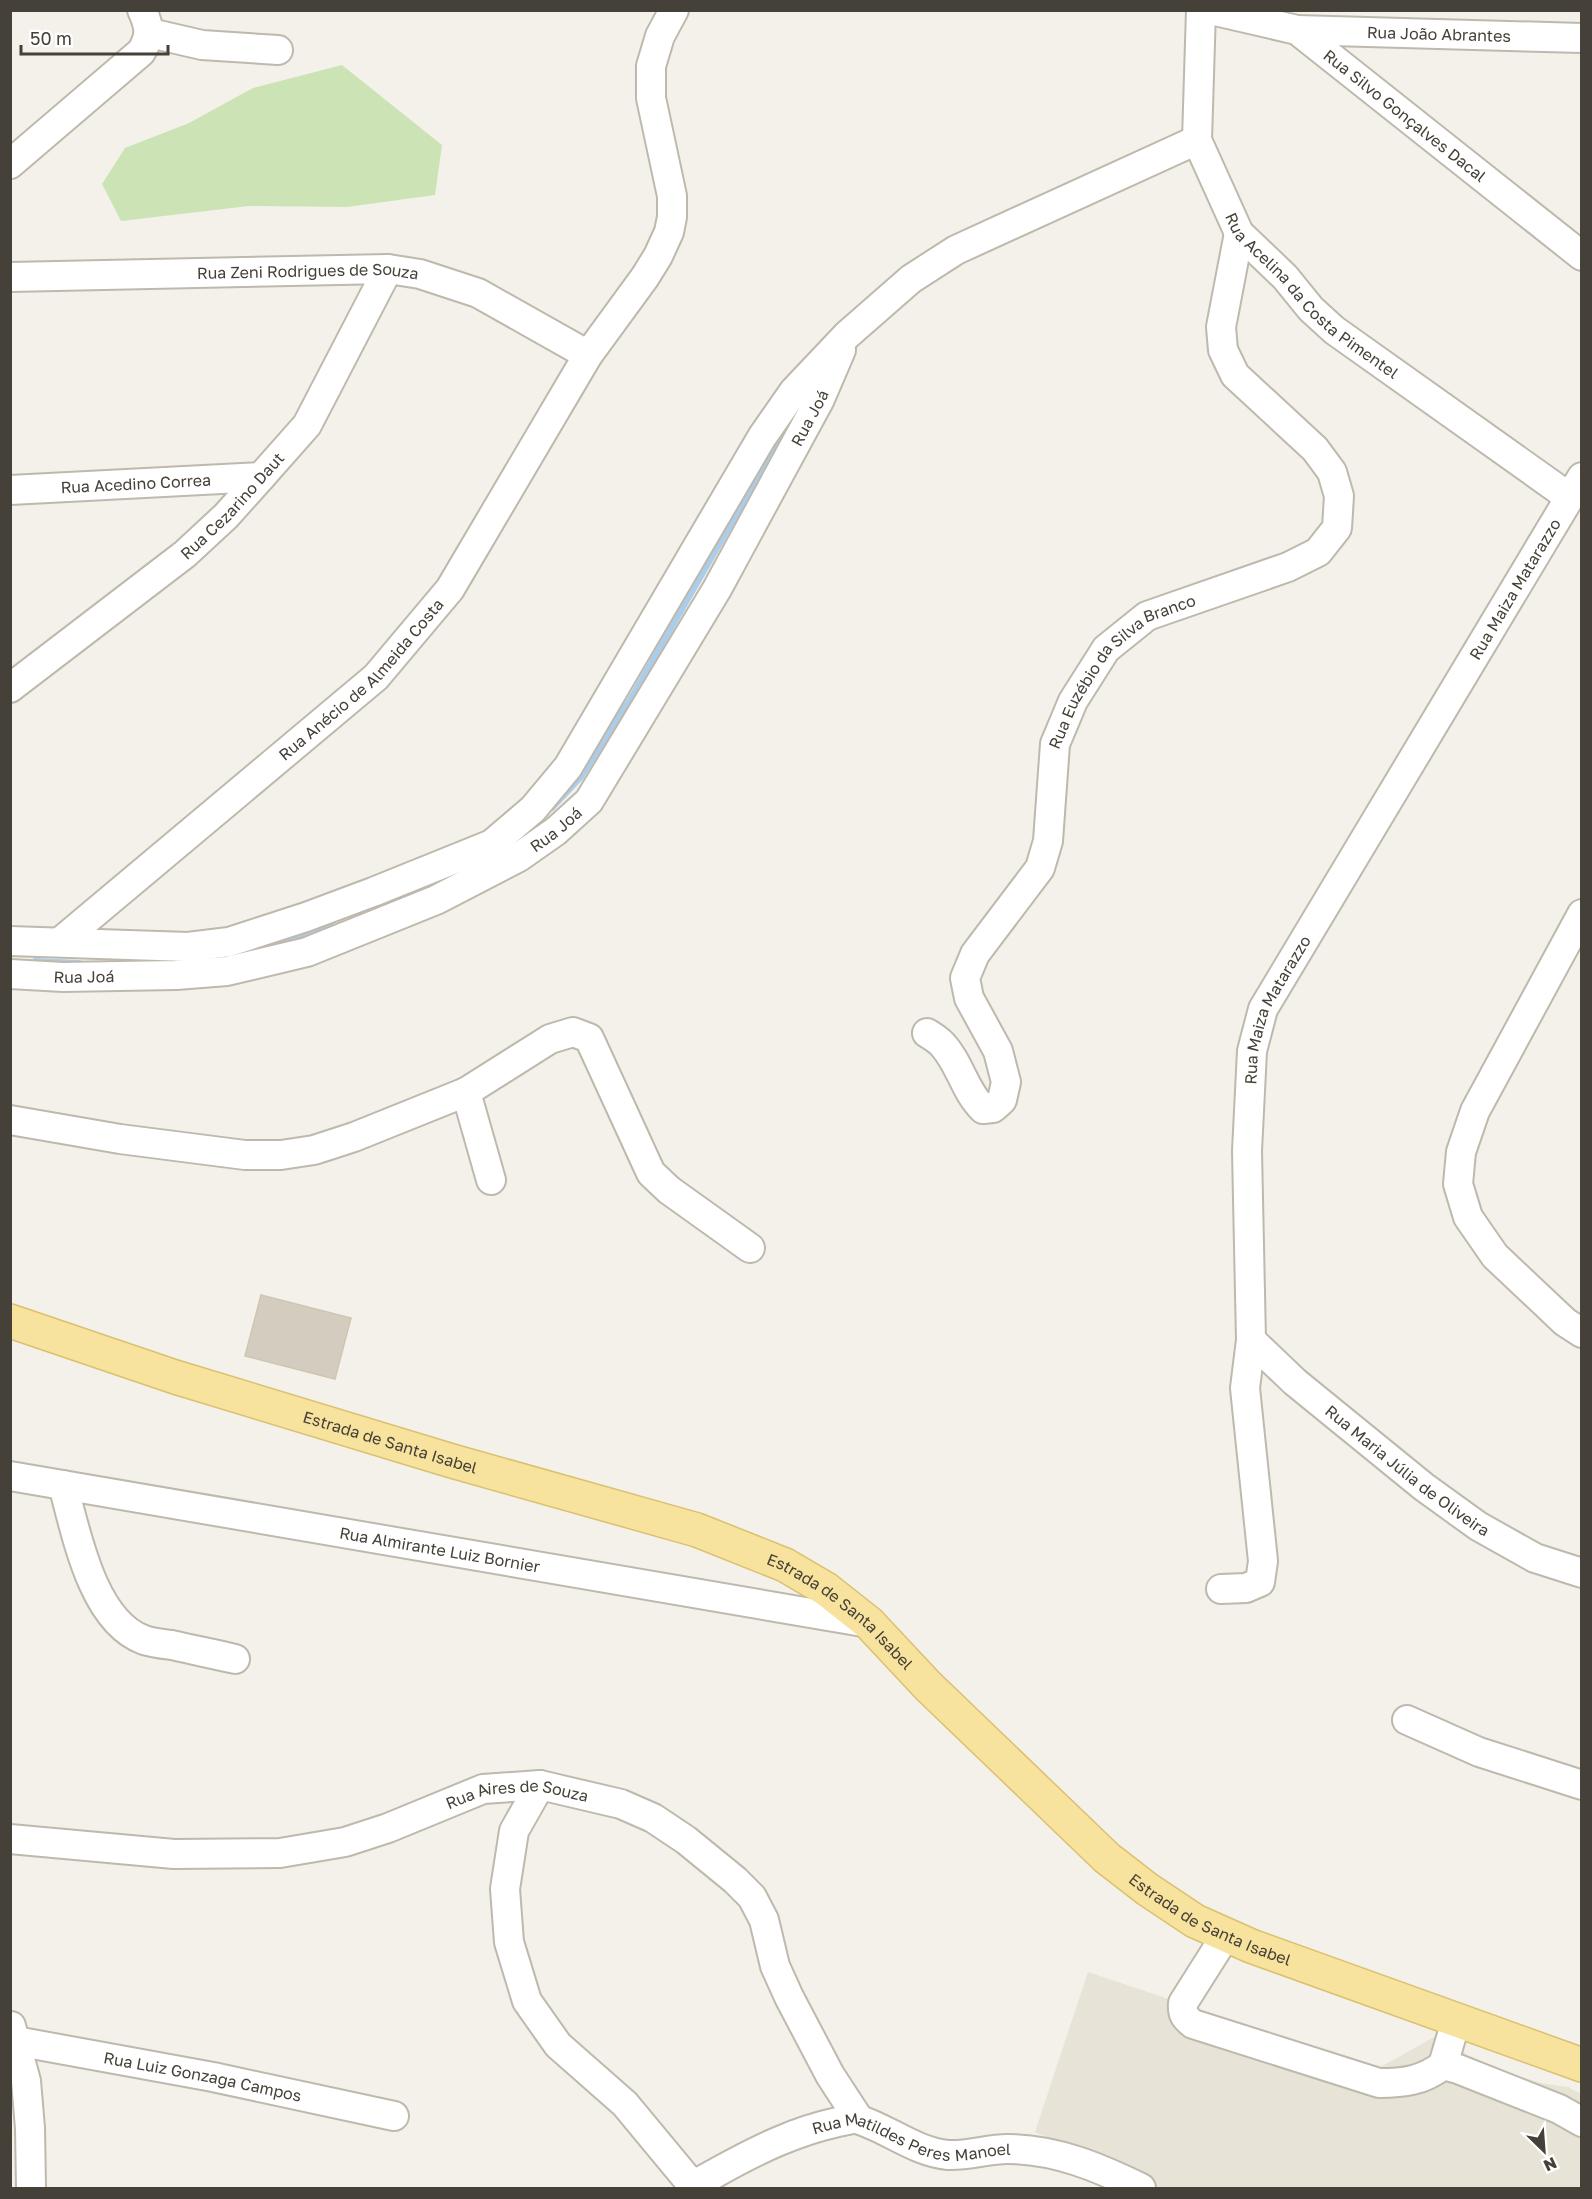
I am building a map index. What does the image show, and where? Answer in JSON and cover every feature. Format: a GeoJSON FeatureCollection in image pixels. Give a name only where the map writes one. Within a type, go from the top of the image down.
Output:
{"type":"FeatureCollection","features":[{"type":"Feature","properties":{"kind":"main road","name":"Estrada de Santa Isabel"},"geometry":{"type":"LineString","coordinates":[[10,1321],[197,1384],[452,1461],[697,1530],[785,1565],[826,1589],[869,1623],[928,1686],[1107,1858],[1147,1889],[1195,1921],[1226,1935],[1456,2021],[1581,2065]]}},
{"type":"Feature","properties":{"kind":"street","name":"Rua Anécio de Almeida Costa"},"geometry":{"type":"LineString","coordinates":[[60,942],[376,677],[450,589],[588,355],[645,277],[669,232],[672,196],[651,98],[651,66],[660,36],[674,10]]}},
{"type":"Feature","properties":{"kind":"street","name":"Rua Acelina da Costa Pimentel"},"geometry":{"type":"LineString","coordinates":[[1201,10],[1197,140],[1239,233],[1285,277],[1311,309],[1334,330],[1575,487]]}},
{"type":"Feature","properties":{"kind":"street","name":"Rua Silvo Gonçalves Dacal"},"geometry":{"type":"LineString","coordinates":[[1211,10],[1297,30],[1581,256]]}},
{"type":"Feature","properties":{"kind":"street"},"geometry":{"type":"LineString","coordinates":[[10,164],[141,52],[148,41],[146,22],[202,45],[278,50]]}},
{"type":"Feature","properties":{"kind":"street","name":"Rua João Abrantes"},"geometry":{"type":"LineString","coordinates":[[1297,30],[1466,23],[1581,38]]}},
{"type":"Feature","properties":{"kind":"street","name":"Rua Joá"},"geometry":{"type":"LineString","coordinates":[[10,940],[188,947],[229,942],[306,917],[492,844],[533,809],[568,767],[762,436],[794,391],[848,335],[912,279],[956,250],[1197,140]]}},
{"type":"Feature","properties":{"kind":"street","name":"Rua Euzébio da Silva Branco"},"geometry":{"type":"LineString","coordinates":[[927,1033],[942,1044],[951,1055],[964,1083],[983,1109],[993,1108],[1002,1100],[1006,1082],[998,1051],[969,998],[965,978],[975,954],[1040,868],[1048,840],[1054,744],[1073,701],[1106,649],[1147,616],[1288,567],[1318,552],[1337,528],[1339,496],[1332,472],[1315,449],[1235,375],[1223,350],[1221,327],[1239,233]]}},
{"type":"Feature","properties":{"kind":"street","name":"Rua Zeni Rodrigues de Souza"},"geometry":{"type":"LineString","coordinates":[[10,277],[388,269],[420,274],[478,293],[588,355]]}},
{"type":"Feature","properties":{"kind":"street","name":"Rua Cezarino Daut"},"geometry":{"type":"LineString","coordinates":[[10,688],[184,554],[226,516],[307,426],[388,269]]}},
{"type":"Feature","properties":{"kind":"street","name":"Rua Joá"},"geometry":{"type":"LineString","coordinates":[[10,974],[63,977],[176,975],[227,970],[307,952],[436,900],[519,857],[556,831],[589,801],[717,589],[820,399],[848,335]]}},
{"type":"Feature","properties":{"kind":"street","name":"Rua Acedino Correa"},"geometry":{"type":"LineString","coordinates":[[10,490],[261,477]]}},
{"type":"Feature","properties":{"kind":"street","name":"Rua Maiza Matarazzo"},"geometry":{"type":"LineString","coordinates":[[1221,1589],[1246,1588],[1260,1582],[1263,1561],[1245,1388],[1251,1340],[1247,1150],[1252,1051],[1263,1009],[1575,487]]}},
{"type":"Feature","properties":{"kind":"street"},"geometry":{"type":"LineString","coordinates":[[1581,914],[1475,1111],[1461,1152],[1458,1184],[1468,1217],[1495,1256],[1565,1322],[1581,1333]]}},
{"type":"Feature","properties":{"kind":"street"},"geometry":{"type":"LineString","coordinates":[[10,1120],[120,1139],[245,1155],[281,1155],[314,1150],[354,1137],[466,1092],[550,1039],[573,1032],[589,1038],[651,1173],[669,1190],[750,1248]]}},
{"type":"Feature","properties":{"kind":"street"},"geometry":{"type":"LineString","coordinates":[[466,1092],[491,1180]]}},
{"type":"Feature","properties":{"kind":"street","name":"Rua Maria Júlia de Oliveira"},"geometry":{"type":"LineString","coordinates":[[1251,1340],[1295,1382],[1424,1487],[1478,1526],[1535,1557],[1581,1573]]}},
{"type":"Feature","properties":{"kind":"street","name":"Rua Almirante Luiz Bornier"},"geometry":{"type":"LineString","coordinates":[[10,1476],[869,1623]]}},
{"type":"Feature","properties":{"kind":"street"},"geometry":{"type":"LineString","coordinates":[[63,1485],[83,1557],[94,1586],[116,1620],[129,1632],[144,1640],[235,1659]]}},
{"type":"Feature","properties":{"kind":"street"},"geometry":{"type":"LineString","coordinates":[[1407,1720],[1479,1752],[1581,1785]]}},
{"type":"Feature","properties":{"kind":"street"},"geometry":{"type":"LineString","coordinates":[[540,1785],[514,1831],[505,1889],[509,1942],[527,2001],[558,2044],[625,2104],[692,2187]]}},
{"type":"Feature","properties":{"kind":"street","name":"Rua Aires de Souza"},"geometry":{"type":"LineString","coordinates":[[10,1839],[174,1854],[280,1852],[345,1842],[388,1828],[483,1789],[540,1785],[621,1804],[653,1818],[686,1840],[735,1880],[752,1898],[764,1920],[775,1966],[789,1996],[830,2075],[858,2118]]}},
{"type":"Feature","properties":{"kind":"street"},"geometry":{"type":"LineString","coordinates":[[1226,1935],[1183,2003],[1182,2013],[1193,2024],[1379,2083],[1400,2083],[1419,2079],[1433,2073],[1443,2065],[1456,2021]]}},
{"type":"Feature","properties":{"kind":"street"},"geometry":{"type":"LineString","coordinates":[[12,2035],[26,2081],[30,2128],[31,2188]]}},
{"type":"Feature","properties":{"kind":"street","name":"Rua Luiz Gonzaga Campos"},"geometry":{"type":"LineString","coordinates":[[12,2035],[394,2116]]}},
{"type":"Feature","properties":{"kind":"street"},"geometry":{"type":"LineString","coordinates":[[1443,2065],[1559,2109],[1581,2122]]}},
{"type":"Feature","properties":{"kind":"street","name":"Rua Matildes Peres Manoel"},"geometry":{"type":"LineString","coordinates":[[692,2187],[781,2139],[817,2127],[858,2118],[896,2138],[948,2155],[975,2154],[1004,2149],[1033,2150],[1104,2170],[1141,2188]]}},
{"type":"Feature","properties":{"kind":"shaded area"},"geometry":{"type":"Polygon","coordinates":[[[1088,1972],[1377,2069],[1443,2032],[1475,2063],[1541,2083],[1568,2087],[1581,2094],[1581,2188],[1156,2188],[1035,2132],[1088,1972]]]}},
{"type":"Feature","properties":{"kind":"green space"},"geometry":{"type":"Polygon","coordinates":[[[342,65],[442,145],[435,195],[347,207],[249,206],[121,221],[102,184],[125,148],[189,123],[253,88],[342,65]]]}},
{"type":"Feature","properties":{"kind":"building"},"geometry":{"type":"Polygon","coordinates":[[[261,1295],[351,1318],[335,1379],[245,1356],[261,1295]]]}},
{"type":"Feature","properties":{"kind":"waterway"},"geometry":{"type":"LineString","coordinates":[[552,808],[581,777],[634,693],[791,419]]}},
{"type":"Feature","properties":{"kind":"waterway"},"geometry":{"type":"LineString","coordinates":[[517,841],[539,822]]}},
{"type":"Feature","properties":{"kind":"waterway"},"geometry":{"type":"LineString","coordinates":[[363,914],[443,881]]}},
{"type":"Feature","properties":{"kind":"waterway"},"geometry":{"type":"LineString","coordinates":[[252,949],[332,927]]}},
{"type":"Feature","properties":{"kind":"waterway"},"geometry":{"type":"LineString","coordinates":[[35,961],[79,963]]}}]}
